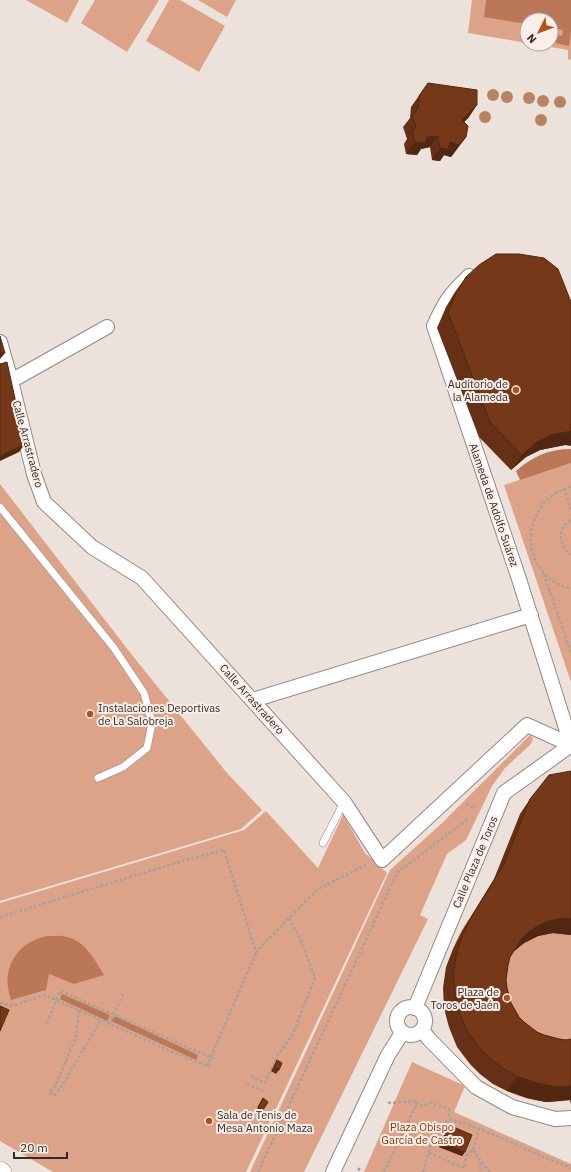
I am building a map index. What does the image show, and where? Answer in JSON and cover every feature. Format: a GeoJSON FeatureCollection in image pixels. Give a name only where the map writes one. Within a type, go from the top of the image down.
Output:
{"type":"FeatureCollection","features":[{"type":"Feature","properties":{"kind":"street","name":"Alameda de Adolfo Suárez"},"geometry":{"type":"LineString","coordinates":[[469,276],[455,289],[443,305],[434,326],[531,615],[571,744]]}},
{"type":"Feature","properties":{"kind":"street"},"geometry":{"type":"LineString","coordinates":[[11,381],[107,328]]}},
{"type":"Feature","properties":{"kind":"street","name":"Calle Arrastradero"},"geometry":{"type":"LineString","coordinates":[[0,342],[34,474],[44,502],[92,547],[142,578],[254,700],[344,802],[382,860],[527,725],[571,744]]}},
{"type":"Feature","properties":{"kind":"street"},"geometry":{"type":"LineString","coordinates":[[254,700],[531,615]]}},
{"type":"Feature","properties":{"kind":"street","name":"Calle Plaza de Toros"},"geometry":{"type":"LineString","coordinates":[[415,1008],[504,793],[571,744]]}},
{"type":"Feature","properties":{"kind":"street"},"geometry":{"type":"LineString","coordinates":[[406,1008],[415,1008],[419,1010],[424,1017],[424,1026],[422,1030],[414,1035],[406,1035],[402,1033],[397,1026],[397,1017],[399,1013],[406,1008]]}},
{"type":"Feature","properties":{"kind":"street"},"geometry":{"type":"LineString","coordinates":[[422,1030],[476,1087],[512,1107],[555,1119],[571,1118]]}},
{"type":"Feature","properties":{"kind":"street"},"geometry":{"type":"LineString","coordinates":[[334,1172],[388,1055],[402,1033]]}},
{"type":"Feature","properties":{"kind":"lane"},"geometry":{"type":"LineString","coordinates":[[0,507],[114,648],[144,693],[152,723],[147,748],[123,767],[98,778]]}},
{"type":"Feature","properties":{"kind":"lane"},"geometry":{"type":"LineString","coordinates":[[323,843],[344,802]]}},
{"type":"Feature","properties":{"kind":"path"},"geometry":{"type":"LineString","coordinates":[[571,487],[564,488],[550,497],[538,510],[531,526],[530,543],[535,560],[544,574],[571,653]]}},
{"type":"Feature","properties":{"kind":"path"},"geometry":{"type":"LineString","coordinates":[[564,488],[571,511]]}},
{"type":"Feature","properties":{"kind":"path"},"geometry":{"type":"LineString","coordinates":[[571,520],[564,527],[561,533],[562,546],[571,555]]}},
{"type":"Feature","properties":{"kind":"path"},"geometry":{"type":"LineString","coordinates":[[544,574],[558,585],[571,590]]}},
{"type":"Feature","properties":{"kind":"path"},"geometry":{"type":"LineString","coordinates":[[258,1172],[397,873],[468,819]]}},
{"type":"Feature","properties":{"kind":"path"},"geometry":{"type":"LineString","coordinates":[[0,917],[224,850],[256,952]]}},
{"type":"Feature","properties":{"kind":"path"},"geometry":{"type":"LineString","coordinates":[[0,1003],[12,1006],[45,995],[175,1053],[208,1066],[210,1057],[256,952],[318,889],[367,864]]}},
{"type":"Feature","properties":{"kind":"path"},"geometry":{"type":"LineString","coordinates":[[251,1076],[265,1083],[277,1056],[293,1034],[315,977],[300,938],[289,918]]}},
{"type":"Feature","properties":{"kind":"path"},"geometry":{"type":"LineString","coordinates":[[47,1023],[60,991],[214,1059]]}},
{"type":"Feature","properties":{"kind":"path"},"geometry":{"type":"LineString","coordinates":[[109,1024],[123,994]]}},
{"type":"Feature","properties":{"kind":"path"},"geometry":{"type":"LineString","coordinates":[[79,1010],[76,1037],[55,1086],[49,1093],[55,1095],[63,1084],[101,1020]]}},
{"type":"Feature","properties":{"kind":"path"},"geometry":{"type":"LineString","coordinates":[[247,1084],[263,1091]]}},
{"type":"Feature","properties":{"kind":"path"},"geometry":{"type":"LineString","coordinates":[[384,1172],[417,1101],[388,1103]]}},
{"type":"Feature","properties":{"kind":"path"},"geometry":{"type":"LineString","coordinates":[[415,1107],[431,1103],[448,1109],[449,1119]]}},
{"type":"Feature","properties":{"kind":"path"},"geometry":{"type":"LineString","coordinates":[[449,1119],[480,1129],[516,1144],[548,1160],[571,1168]]}},
{"type":"Feature","properties":{"kind":"path"},"geometry":{"type":"LineString","coordinates":[[424,1172],[432,1144],[440,1126],[449,1119]]}},
{"type":"Feature","properties":{"kind":"path"},"geometry":{"type":"LineString","coordinates":[[429,1153],[464,1168],[467,1154],[474,1150],[480,1129]]}},
{"type":"Feature","properties":{"kind":"path"},"geometry":{"type":"LineString","coordinates":[[474,1150],[490,1172]]}},
{"type":"Feature","properties":{"kind":"path"},"geometry":{"type":"LineString","coordinates":[[480,1172],[481,1161]]}},
{"type":"Feature","properties":{"kind":"path"},"geometry":{"type":"LineString","coordinates":[[358,1168],[361,1172]]}},
{"type":"Feature","properties":{"kind":"green space"},"geometry":{"type":"Polygon","coordinates":[[[26,0],[79,0],[67,23],[26,0]]]}},
{"type":"Feature","properties":{"kind":"green space"},"geometry":{"type":"Polygon","coordinates":[[[95,0],[159,0],[127,52],[81,23],[95,0]]]}},
{"type":"Feature","properties":{"kind":"green space"},"geometry":{"type":"Polygon","coordinates":[[[169,0],[180,0],[225,26],[199,72],[146,41],[169,0]]]}},
{"type":"Feature","properties":{"kind":"green space"},"geometry":{"type":"Polygon","coordinates":[[[198,0],[236,0],[227,17],[198,0]]]}},
{"type":"Feature","properties":{"kind":"green space"},"geometry":{"type":"Polygon","coordinates":[[[472,0],[571,0],[571,60],[568,59],[568,50],[559,48],[559,12],[519,12],[519,42],[468,33],[472,0]]]}},
{"type":"Feature","properties":{"kind":"green space"},"geometry":{"type":"Polygon","coordinates":[[[571,463],[571,682],[504,485],[571,463]]]}},
{"type":"Feature","properties":{"kind":"green space","name":"Instalaciones Deportivas de La Salobreja"},"geometry":{"type":"Polygon","coordinates":[[[0,484],[132,655],[227,773],[262,810],[241,829],[0,901],[0,484]]]}},
{"type":"Feature","properties":{"kind":"green space"},"geometry":{"type":"Polygon","coordinates":[[[530,735],[533,738],[531,744],[505,768],[492,786],[466,840],[447,854],[420,915],[428,919],[304,1172],[250,1172],[390,870],[441,824],[530,735]]]}},
{"type":"Feature","properties":{"kind":"green space"},"geometry":{"type":"Polygon","coordinates":[[[266,811],[318,868],[343,815],[365,853],[387,873],[246,1172],[53,1172],[0,1141],[0,903],[244,830],[266,811]]]}},
{"type":"Feature","properties":{"kind":"green space","name":"Plaza de Toros de Jaén"},"geometry":{"type":"Polygon","coordinates":[[[571,878],[571,1104],[569,1100],[545,1102],[520,1096],[497,1086],[477,1071],[462,1053],[451,1032],[445,1008],[444,984],[454,947],[462,930],[472,915],[571,878]]]}},
{"type":"Feature","properties":{"kind":"green space","name":"Plaza Obispo García de Castro"},"geometry":{"type":"Polygon","coordinates":[[[412,1062],[465,1086],[454,1112],[571,1164],[571,1172],[364,1172],[412,1062]]]}},
{"type":"Feature","properties":{"kind":"shaded area"},"geometry":{"type":"Polygon","coordinates":[[[486,0],[571,0],[571,31],[569,46],[559,44],[559,35],[562,36],[563,30],[559,29],[559,12],[519,12],[519,23],[484,17],[486,0]]]}},
{"type":"Feature","properties":{"kind":"shaded area"},"geometry":{"type":"Polygon","coordinates":[[[571,449],[571,463],[520,480],[516,471],[534,458],[555,450],[571,449]]]}},
{"type":"Feature","properties":{"kind":"shaded area"},"geometry":{"type":"Polygon","coordinates":[[[47,936],[65,936],[79,943],[89,952],[104,975],[74,984],[49,974],[46,990],[11,1000],[8,989],[8,978],[9,968],[13,959],[27,944],[36,939],[47,936]]]}},
{"type":"Feature","properties":{"kind":"shaded area"},"geometry":{"type":"Polygon","coordinates":[[[62,994],[110,1015],[107,1021],[60,999],[62,994]]]}},
{"type":"Feature","properties":{"kind":"shaded area"},"geometry":{"type":"Polygon","coordinates":[[[115,1016],[198,1055],[196,1060],[111,1021],[115,1016]]]}},
{"type":"Feature","properties":{"kind":"building"},"geometry":{"type":"Polygon","coordinates":[[[428,83],[477,90],[477,105],[462,120],[468,126],[466,137],[459,145],[450,142],[448,149],[440,148],[438,136],[427,137],[425,143],[415,142],[412,132],[416,127],[412,116],[418,108],[419,96],[428,83]]]}},
{"type":"Feature","properties":{"kind":"building","name":"Auditorio de la Alameda"},"geometry":{"type":"Polygon","coordinates":[[[496,254],[519,254],[544,258],[558,269],[571,302],[571,431],[550,435],[537,442],[522,455],[490,422],[448,313],[457,292],[466,277],[479,265],[496,254]]]}},
{"type":"Feature","properties":{"kind":"building"},"geometry":{"type":"Polygon","coordinates":[[[0,336],[5,353],[0,353],[0,336]]]}},
{"type":"Feature","properties":{"kind":"building"},"geometry":{"type":"Polygon","coordinates":[[[7,362],[25,444],[0,456],[0,364],[7,362]]]}},
{"type":"Feature","properties":{"kind":"building"},"geometry":{"type":"Polygon","coordinates":[[[571,771],[571,919],[563,918],[548,921],[534,928],[522,938],[510,957],[506,980],[511,1003],[519,1017],[524,1022],[537,1032],[544,1035],[559,1039],[571,1039],[571,1086],[557,1087],[537,1083],[517,1076],[504,1069],[480,1049],[468,1032],[459,1012],[453,973],[457,952],[463,934],[472,916],[504,864],[530,799],[549,775],[571,771]]]}},
{"type":"Feature","properties":{"kind":"building"},"geometry":{"type":"Polygon","coordinates":[[[0,1006],[9,1010],[0,1031],[0,1006]]]}},
{"type":"Feature","properties":{"kind":"building"},"geometry":{"type":"Polygon","coordinates":[[[277,1060],[282,1063],[279,1070],[274,1067],[277,1060]]]}},
{"type":"Feature","properties":{"kind":"building"},"geometry":{"type":"Polygon","coordinates":[[[263,1098],[268,1102],[263,1110],[258,1107],[263,1098]]]}},
{"type":"Feature","properties":{"kind":"building"},"geometry":{"type":"Polygon","coordinates":[[[449,1125],[472,1135],[465,1152],[442,1143],[449,1125]]]}},
{"type":"Feature","properties":{"kind":"place","name":"Auditorio de la Alameda"},"geometry":{"type":"Point","coordinates":[516,390]}},
{"type":"Feature","properties":{"kind":"place","name":"Instalaciones Deportivas de La Salobreja"},"geometry":{"type":"Point","coordinates":[90,714]}},
{"type":"Feature","properties":{"kind":"place","name":"Plaza de Toros de Jaén"},"geometry":{"type":"Point","coordinates":[507,998]}},
{"type":"Feature","properties":{"kind":"place","name":"Sala de Tenis de Mesa Antonio Maza"},"geometry":{"type":"Point","coordinates":[209,1121]}}]}
